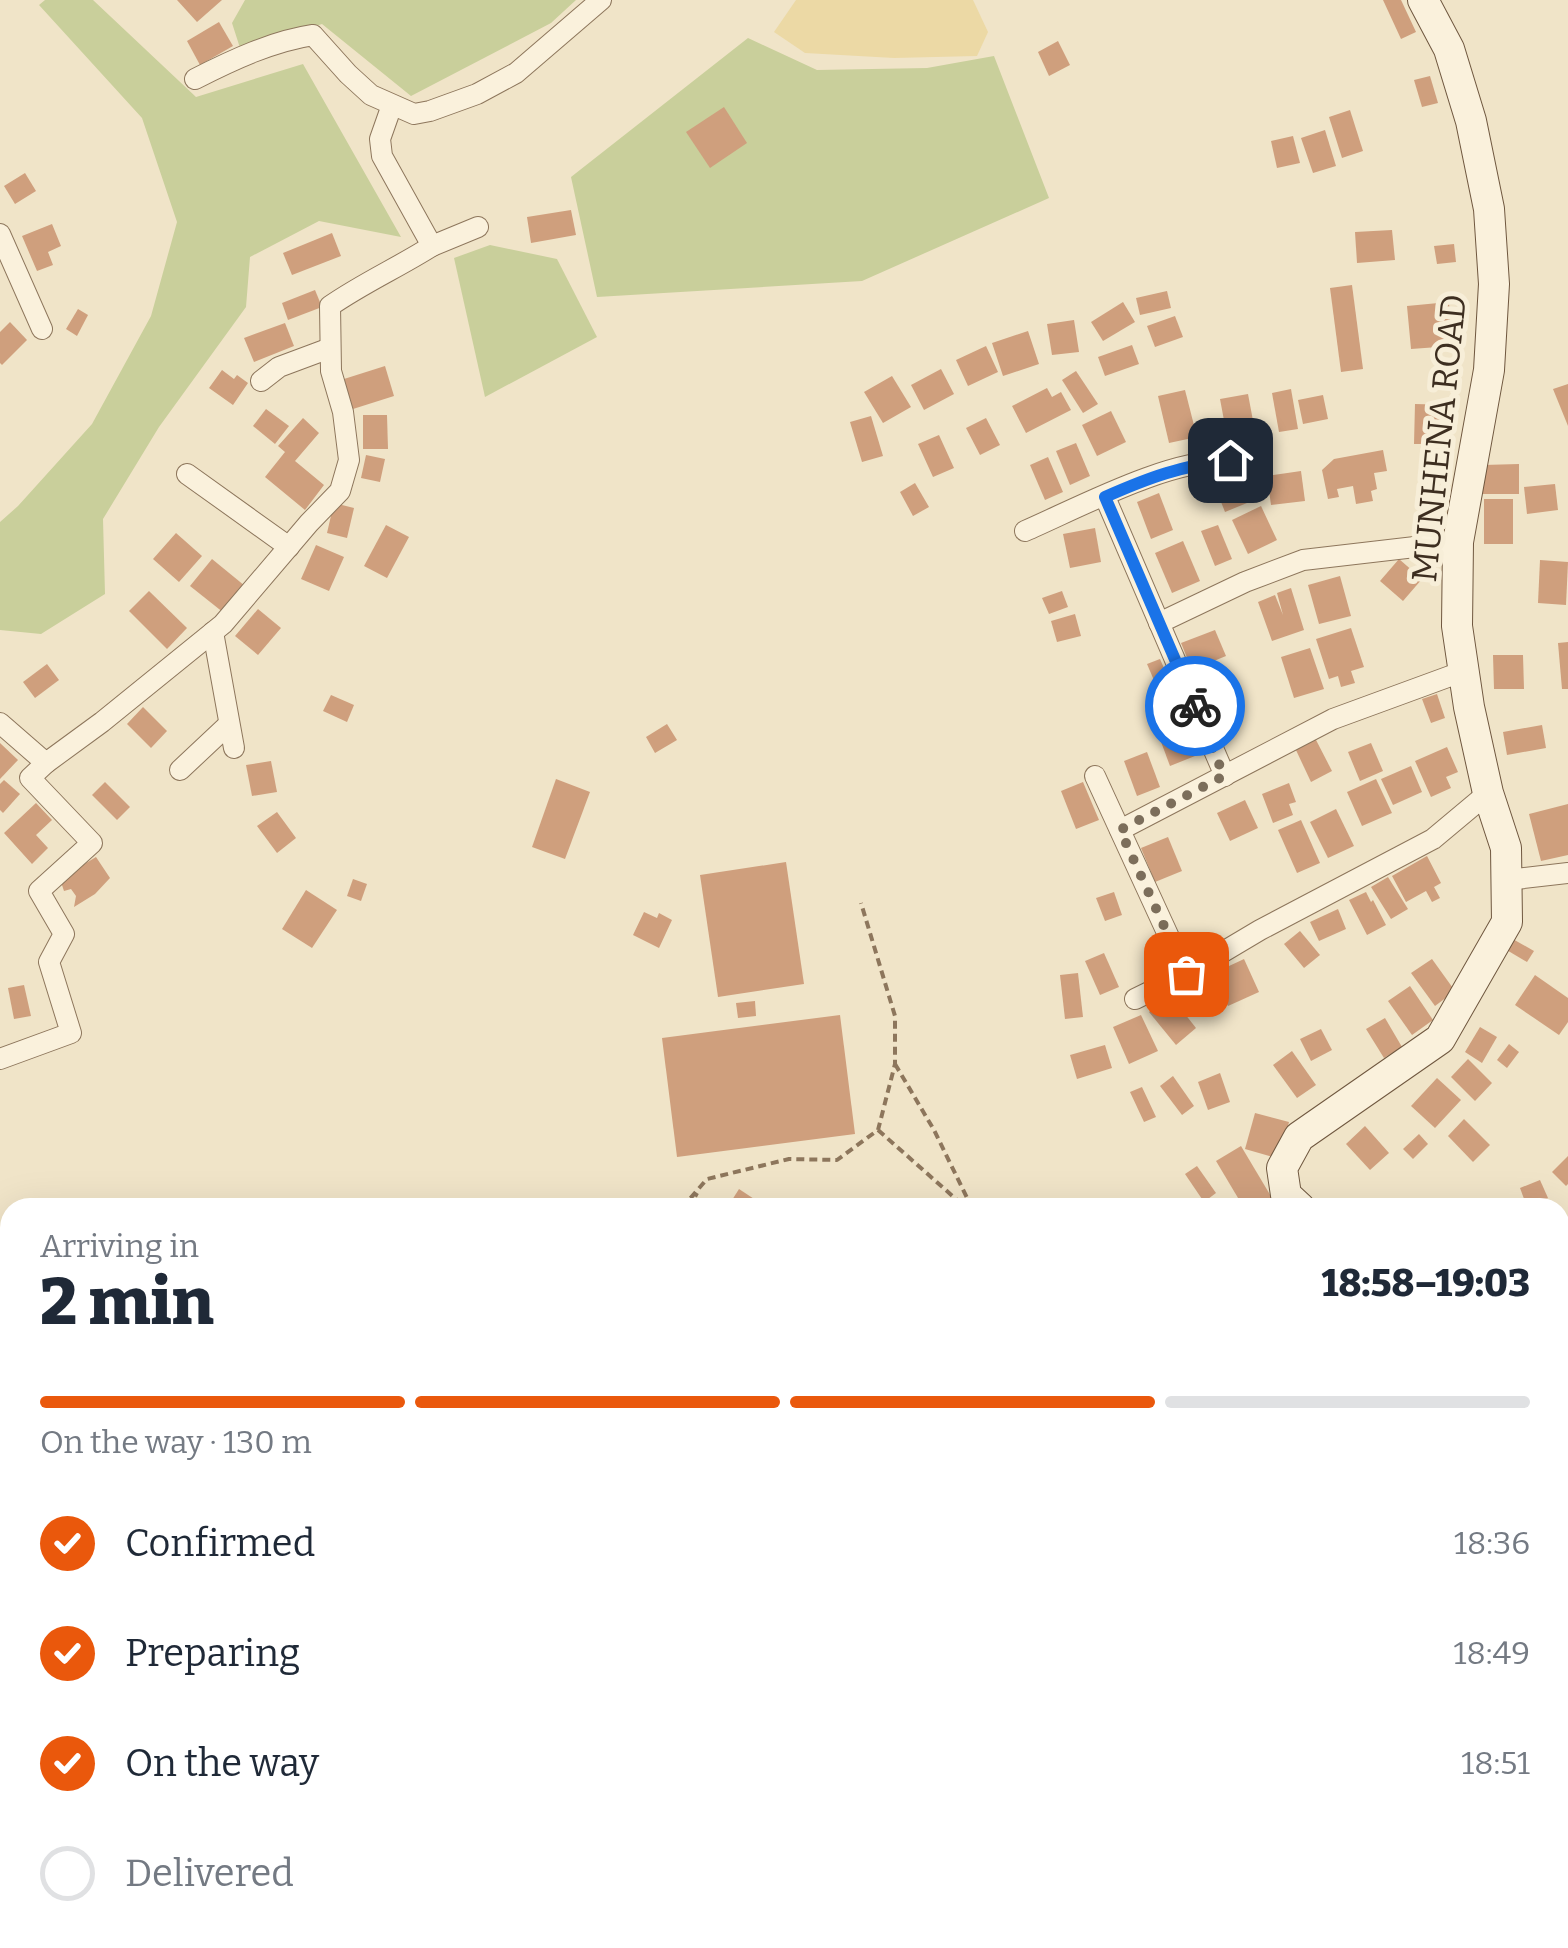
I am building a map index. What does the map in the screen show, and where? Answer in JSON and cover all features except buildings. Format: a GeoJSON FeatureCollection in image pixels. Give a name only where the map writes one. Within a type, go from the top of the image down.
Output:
{"type":"FeatureCollection","features":[{"type":"Feature","properties":{"kind":"street"},"geometry":{"type":"LineString","coordinates":[[195,78],[290,39],[313,36],[371,96],[414,114],[430,112],[478,94],[516,73],[601,0]]}},
{"type":"Feature","properties":{"kind":"street","name":"MUNHENA ROAD"},"geometry":{"type":"LineString","coordinates":[[1289,1198],[1282,1168],[1299,1137],[1440,1039],[1508,922],[1506,848],[1488,793],[1457,626],[1458,542],[1489,370],[1494,284],[1489,210],[1471,121],[1449,49],[1423,0]]}},
{"type":"Feature","properties":{"kind":"street"},"geometry":{"type":"LineString","coordinates":[[392,105],[380,139],[382,156],[432,246]]}},
{"type":"Feature","properties":{"kind":"street"},"geometry":{"type":"LineString","coordinates":[[0,1059],[71,1033],[49,962],[64,934],[39,891],[92,843],[30,778],[223,624],[340,491],[349,460],[343,412],[331,371],[330,306],[432,246],[478,227]]}},
{"type":"Feature","properties":{"kind":"street"},"geometry":{"type":"LineString","coordinates":[[0,234],[42,330]]}},
{"type":"Feature","properties":{"kind":"street"},"geometry":{"type":"LineString","coordinates":[[261,380],[279,367],[330,348]]}},
{"type":"Feature","properties":{"kind":"street"},"geometry":{"type":"LineString","coordinates":[[1026,531],[1154,475],[1230,460],[1260,467]]}},
{"type":"Feature","properties":{"kind":"street"},"geometry":{"type":"LineString","coordinates":[[187,474],[289,547]]}},
{"type":"Feature","properties":{"kind":"street"},"geometry":{"type":"LineString","coordinates":[[1105,497],[1224,776]]}},
{"type":"Feature","properties":{"kind":"street"},"geometry":{"type":"LineString","coordinates":[[1160,623],[1245,582],[1303,560],[1458,542]]}},
{"type":"Feature","properties":{"kind":"street"},"geometry":{"type":"LineString","coordinates":[[214,632],[234,748]]}},
{"type":"Feature","properties":{"kind":"street"},"geometry":{"type":"LineString","coordinates":[[1120,830],[1333,719],[1464,672]]}},
{"type":"Feature","properties":{"kind":"street"},"geometry":{"type":"LineString","coordinates":[[0,723],[46,763]]}},
{"type":"Feature","properties":{"kind":"street"},"geometry":{"type":"LineString","coordinates":[[180,770],[229,724]]}},
{"type":"Feature","properties":{"kind":"street"},"geometry":{"type":"LineString","coordinates":[[1094,776],[1186,974]]}},
{"type":"Feature","properties":{"kind":"street"},"geometry":{"type":"LineString","coordinates":[[1135,998],[1432,839],[1488,793]]}},
{"type":"Feature","properties":{"kind":"street"},"geometry":{"type":"LineString","coordinates":[[1507,880],[1568,872]]}},
{"type":"Feature","properties":{"kind":"path"},"geometry":{"type":"LineString","coordinates":[[690,1198],[707,1179],[789,1159],[837,1160],[878,1130],[896,1064],[896,1016],[861,903]]}},
{"type":"Feature","properties":{"kind":"path"},"geometry":{"type":"LineString","coordinates":[[896,1064],[934,1130],[965,1198]]}},
{"type":"Feature","properties":{"kind":"path"},"geometry":{"type":"LineString","coordinates":[[878,1130],[957,1198]]}},
{"type":"Feature","properties":{"kind":"path"},"geometry":{"type":"LineString","coordinates":[[694,1198],[702,1184]]}},
{"type":"Feature","properties":{"kind":"green space"},"geometry":{"type":"Polygon","coordinates":[[[45,0],[93,0],[196,97],[303,64],[401,237],[319,221],[250,257],[246,307],[159,427],[103,519],[105,594],[41,634],[0,630],[0,522],[92,424],[151,316],[177,222],[142,118],[39,5],[45,0]]]}},
{"type":"Feature","properties":{"kind":"green space"},"geometry":{"type":"Polygon","coordinates":[[[245,0],[576,0],[551,23],[411,96],[322,24],[241,51],[232,23],[245,0]]]}},
{"type":"Feature","properties":{"kind":"green space"},"geometry":{"type":"Polygon","coordinates":[[[748,38],[817,70],[927,68],[994,56],[1049,198],[862,281],[597,297],[571,177],[748,38]]]}},
{"type":"Feature","properties":{"kind":"green space"},"geometry":{"type":"Polygon","coordinates":[[[490,245],[557,259],[597,337],[485,397],[454,258],[490,245]]]}},
{"type":"Feature","properties":{"kind":"sand"},"geometry":{"type":"Polygon","coordinates":[[[796,0],[973,0],[988,32],[977,56],[894,58],[805,53],[774,32],[796,0]]]}},
{"type":"Feature","properties":{"kind":"way so far"},"geometry":{"type":"LineString","coordinates":[[1186,974],[1120,830],[1224,776],[1195,706]]}},
{"type":"Feature","properties":{"kind":"route"},"geometry":{"type":"LineString","coordinates":[[1195,706],[1105,497],[1154,475],[1230,460]]}}]}
